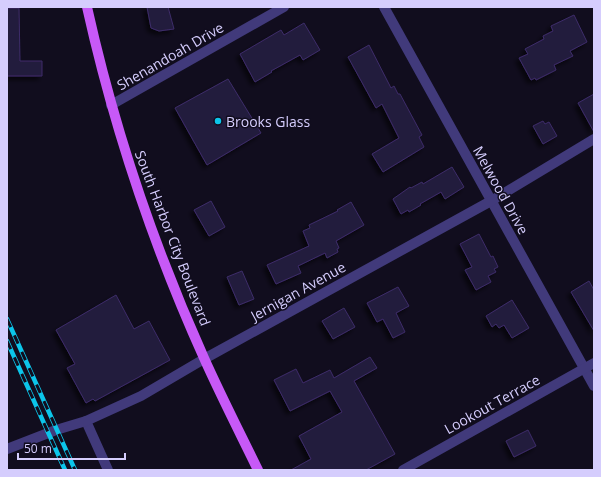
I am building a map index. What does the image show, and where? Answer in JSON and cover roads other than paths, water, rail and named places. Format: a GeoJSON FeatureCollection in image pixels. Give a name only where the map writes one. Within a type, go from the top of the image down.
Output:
{"type":"FeatureCollection","features":[{"type":"Feature","properties":{"kind":"main road","name":"South Harbor City Boulevard"},"geometry":{"type":"LineString","coordinates":[[87,7],[111,105],[153,234],[204,359],[258,470]]}},
{"type":"Feature","properties":{"kind":"street","name":"Shenandoah Drive"},"geometry":{"type":"LineString","coordinates":[[111,105],[284,7]]}},
{"type":"Feature","properties":{"kind":"street","name":"Melwood Drive"},"geometry":{"type":"LineString","coordinates":[[384,7],[594,386]]}},
{"type":"Feature","properties":{"kind":"street","name":"Jernigan Avenue"},"geometry":{"type":"LineString","coordinates":[[7,449],[86,420],[141,396],[204,359],[491,201],[594,139]]}},
{"type":"Feature","properties":{"kind":"street","name":"Lookout Terrace"},"geometry":{"type":"LineString","coordinates":[[403,470],[594,363]]}},
{"type":"Feature","properties":{"kind":"street"},"geometry":{"type":"LineString","coordinates":[[86,420],[108,470]]}},
{"type":"Feature","properties":{"kind":"railway"},"geometry":{"type":"LineString","coordinates":[[7,319],[75,470]]}},
{"type":"Feature","properties":{"kind":"railway"},"geometry":{"type":"LineString","coordinates":[[7,341],[65,470]]}},
{"type":"Feature","properties":{"kind":"place","name":"Brooks Glass"},"geometry":{"type":"Point","coordinates":[218,121]}}]}
